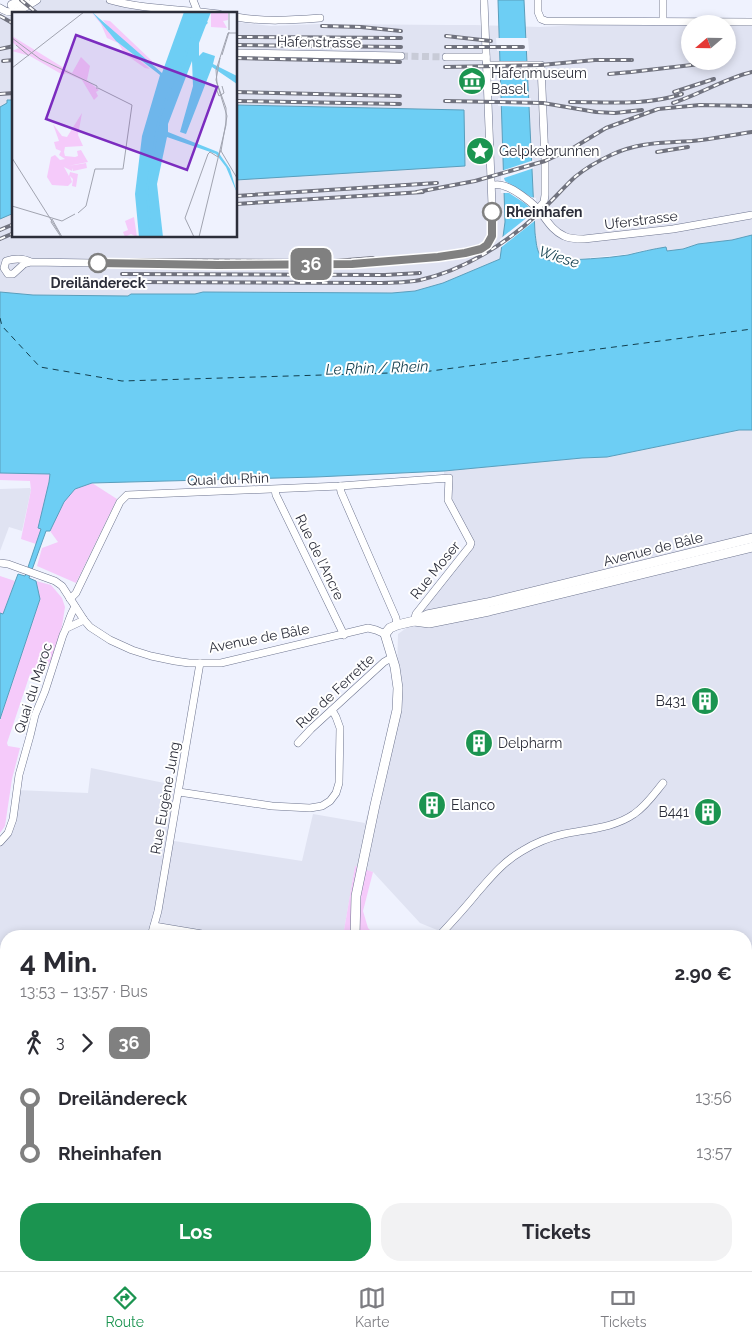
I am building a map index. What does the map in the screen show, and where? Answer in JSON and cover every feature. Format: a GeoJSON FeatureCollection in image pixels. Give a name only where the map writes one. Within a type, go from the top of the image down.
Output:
{"type":"FeatureCollection","features":[{"type":"Feature","properties":{"kind":"main road"},"geometry":{"type":"LineString","coordinates":[[15,7],[25,0]]}},
{"type":"Feature","properties":{"kind":"main road","name":"Avenue de Bâle"},"geometry":{"type":"LineString","coordinates":[[385,634],[397,624],[414,621],[428,615],[752,538]]}},
{"type":"Feature","properties":{"kind":"main road","name":"Avenue de Bâle"},"geometry":{"type":"LineString","coordinates":[[414,621],[429,623],[489,611],[752,547]]}},
{"type":"Feature","properties":{"kind":"main road"},"geometry":{"type":"LineString","coordinates":[[355,930],[356,896],[397,710],[398,688],[395,667],[385,634]]}},
{"type":"Feature","properties":{"kind":"main road"},"geometry":{"type":"LineString","coordinates":[[355,916],[361,930]]}},
{"type":"Feature","properties":{"kind":"street"},"geometry":{"type":"LineString","coordinates":[[0,8],[6,12],[13,12],[15,7],[37,0]]}},
{"type":"Feature","properties":{"kind":"street"},"geometry":{"type":"LineString","coordinates":[[110,0],[140,6],[208,12]]}},
{"type":"Feature","properties":{"kind":"street"},"geometry":{"type":"LineString","coordinates":[[193,0],[196,10]]}},
{"type":"Feature","properties":{"kind":"street"},"geometry":{"type":"LineString","coordinates":[[31,262],[218,265],[352,264],[452,256],[481,249],[490,241],[492,236],[495,185],[486,61],[484,0]]}},
{"type":"Feature","properties":{"kind":"street"},"geometry":{"type":"LineString","coordinates":[[538,0],[538,12],[541,19],[546,21],[752,22]]}},
{"type":"Feature","properties":{"kind":"street"},"geometry":{"type":"LineString","coordinates":[[663,0],[663,21]]}},
{"type":"Feature","properties":{"kind":"street"},"geometry":{"type":"LineString","coordinates":[[238,17],[251,20],[320,18]]}},
{"type":"Feature","properties":{"kind":"street","name":"Hafenstrasse"},"geometry":{"type":"LineString","coordinates":[[238,52],[401,56]]}},
{"type":"Feature","properties":{"kind":"street"},"geometry":{"type":"LineString","coordinates":[[446,57],[486,61],[495,65],[541,65],[545,160],[544,202],[537,208]]}},
{"type":"Feature","properties":{"kind":"street","name":"Uferstrasse"},"geometry":{"type":"LineString","coordinates":[[495,185],[506,186],[537,208],[553,229],[565,237],[575,239],[674,229],[752,215]]}},
{"type":"Feature","properties":{"kind":"street","name":"Quai du Rhin"},"geometry":{"type":"LineString","coordinates":[[70,599],[76,593],[120,502],[126,495],[275,490],[449,478]]}},
{"type":"Feature","properties":{"kind":"street","name":"Rue Moser"},"geometry":{"type":"LineString","coordinates":[[414,621],[416,614],[471,543],[448,500],[449,478]]}},
{"type":"Feature","properties":{"kind":"street"},"geometry":{"type":"LineString","coordinates":[[340,486],[397,624]]}},
{"type":"Feature","properties":{"kind":"street","name":"Rue de l'Ancre"},"geometry":{"type":"LineString","coordinates":[[275,490],[344,635]]}},
{"type":"Feature","properties":{"kind":"street","name":"Avenue de Bâle"},"geometry":{"type":"LineString","coordinates":[[0,564],[8,564],[55,581],[62,586],[90,627],[110,640],[132,650],[175,661],[200,663],[236,660],[368,628],[385,634]]}},
{"type":"Feature","properties":{"kind":"street","name":"Quai du Maroc"},"geometry":{"type":"LineString","coordinates":[[0,842],[8,833],[13,819],[19,775],[35,715],[46,691],[60,642],[75,607]]}},
{"type":"Feature","properties":{"kind":"street"},"geometry":{"type":"LineString","coordinates":[[67,628],[84,620]]}},
{"type":"Feature","properties":{"kind":"street","name":"Rue de Ferrette"},"geometry":{"type":"LineString","coordinates":[[298,743],[384,662],[391,658]]}},
{"type":"Feature","properties":{"kind":"street","name":"Rue Eugène Jung"},"geometry":{"type":"LineString","coordinates":[[153,930],[158,911],[200,663]]}},
{"type":"Feature","properties":{"kind":"street"},"geometry":{"type":"LineString","coordinates":[[179,792],[272,806],[310,808],[322,806],[330,801],[340,783],[340,728],[332,710]]}},
{"type":"Feature","properties":{"kind":"street"},"geometry":{"type":"LineString","coordinates":[[444,930],[502,865],[514,856],[528,847],[553,837],[608,826],[621,821],[643,807],[663,784]]}},
{"type":"Feature","properties":{"kind":"street"},"geometry":{"type":"LineString","coordinates":[[154,926],[178,930]]}},
{"type":"Feature","properties":{"kind":"shaded area"},"geometry":{"type":"Polygon","coordinates":[[[42,0],[103,0],[131,8],[164,12],[23,12],[42,0]]]}},
{"type":"Feature","properties":{"kind":"shaded area"},"geometry":{"type":"Polygon","coordinates":[[[0,14],[12,16],[12,238],[238,238],[238,22],[271,26],[319,24],[540,27],[681,25],[681,70],[736,70],[736,25],[752,25],[752,235],[667,251],[666,248],[628,254],[554,261],[500,259],[443,283],[415,291],[392,293],[203,292],[195,294],[131,294],[128,296],[0,293],[0,14]]]}},
{"type":"Feature","properties":{"kind":"shaded area"},"geometry":{"type":"Polygon","coordinates":[[[739,430],[752,430],[752,930],[437,930],[420,923],[373,872],[355,867],[344,930],[0,930],[0,841],[7,830],[16,790],[88,793],[91,768],[174,785],[168,840],[302,861],[313,814],[365,823],[396,710],[398,634],[412,624],[469,545],[445,500],[444,471],[607,457],[739,430]]]}},
{"type":"Feature","properties":{"kind":"shaded area"},"geometry":{"type":"Polygon","coordinates":[[[0,473],[50,474],[42,529],[36,544],[21,539],[31,490],[30,481],[0,480],[0,473]]]}},
{"type":"Feature","properties":{"kind":"shaded area"},"geometry":{"type":"Polygon","coordinates":[[[92,483],[117,499],[76,583],[37,566],[42,548],[58,542],[50,531],[64,502],[75,489],[92,483]]]}},
{"type":"Feature","properties":{"kind":"shaded area"},"geometry":{"type":"Polygon","coordinates":[[[30,488],[22,531],[9,527],[0,551],[0,489],[30,488]]]}},
{"type":"Feature","properties":{"kind":"shaded area"},"geometry":{"type":"Polygon","coordinates":[[[0,576],[15,581],[3,614],[0,613],[0,576]]]}},
{"type":"Feature","properties":{"kind":"shaded area"},"geometry":{"type":"Polygon","coordinates":[[[36,581],[51,585],[62,598],[65,607],[62,626],[52,658],[48,666],[30,674],[7,743],[8,746],[20,748],[12,779],[5,826],[0,833],[0,720],[40,599],[36,581]]]}},
{"type":"Feature","properties":{"kind":"shaded area"},"geometry":{"type":"Polygon","coordinates":[[[355,866],[373,872],[363,911],[370,930],[344,930],[355,866]]]}},
{"type":"Feature","properties":{"kind":"water","name":"Le Rhin / Rhein"},"geometry":{"type":"Polygon","coordinates":[[[498,0],[524,0],[535,233],[538,252],[544,258],[554,261],[609,257],[666,247],[667,251],[752,235],[752,430],[739,430],[607,457],[444,471],[316,477],[92,483],[75,489],[64,502],[50,531],[46,531],[29,578],[36,581],[40,599],[0,719],[0,613],[3,614],[18,574],[25,576],[41,529],[38,528],[50,474],[0,473],[0,292],[33,295],[128,296],[131,294],[195,294],[203,292],[392,293],[415,291],[443,283],[500,259],[505,222],[498,0]]]}},
{"type":"Feature","properties":{"kind":"water"},"geometry":{"type":"Polygon","coordinates":[[[7,100],[12,100],[12,214],[0,219],[0,107],[7,103],[7,100]]]}},
{"type":"Feature","properties":{"kind":"water"},"geometry":{"type":"Polygon","coordinates":[[[238,105],[464,110],[465,166],[238,180],[238,105]]]}},
{"type":"Feature","properties":{"kind":"pier"},"geometry":{"type":"Polygon","coordinates":[[[496,38],[528,38],[529,51],[497,51],[496,38]]]}},
{"type":"Feature","properties":{"kind":"pier"},"geometry":{"type":"Polygon","coordinates":[[[498,98],[531,98],[531,107],[498,106],[498,98]]]}},
{"type":"Feature","properties":{"kind":"pier"},"geometry":{"type":"Polygon","coordinates":[[[534,160],[534,168],[504,178],[505,181],[531,197],[536,198],[534,212],[526,204],[509,193],[501,193],[501,171],[534,160]]]}},
{"type":"Feature","properties":{"kind":"pier"},"geometry":{"type":"Polygon","coordinates":[[[534,212],[537,215],[537,219],[499,249],[500,239],[534,212]]]}},
{"type":"Feature","properties":{"kind":"ferry route"},"geometry":{"type":"LineString","coordinates":[[0,318],[2,326],[40,367],[122,381],[423,372],[752,329]]}},
{"type":"Feature","properties":{"kind":"tunnel"},"geometry":{"type":"LineString","coordinates":[[401,56],[446,57]]}},
{"type":"Feature","properties":{"kind":"railway"},"geometry":{"type":"LineString","coordinates":[[21,0],[36,12]]}},
{"type":"Feature","properties":{"kind":"railway"},"geometry":{"type":"LineString","coordinates":[[0,16],[12,23]]}},
{"type":"Feature","properties":{"kind":"railway"},"geometry":{"type":"LineString","coordinates":[[322,26],[401,31]]}},
{"type":"Feature","properties":{"kind":"railway"},"geometry":{"type":"LineString","coordinates":[[446,36],[491,41]]}},
{"type":"Feature","properties":{"kind":"railway"},"geometry":{"type":"LineString","coordinates":[[238,37],[401,38]]}},
{"type":"Feature","properties":{"kind":"railway"},"geometry":{"type":"LineString","coordinates":[[238,45],[401,47]]}},
{"type":"Feature","properties":{"kind":"railway"},"geometry":{"type":"LineString","coordinates":[[0,49],[12,46]]}},
{"type":"Feature","properties":{"kind":"railway"},"geometry":{"type":"LineString","coordinates":[[446,47],[523,47]]}},
{"type":"Feature","properties":{"kind":"railway"},"geometry":{"type":"LineString","coordinates":[[238,58],[400,62]]}},
{"type":"Feature","properties":{"kind":"railway"},"geometry":{"type":"LineString","coordinates":[[3,61],[12,60]]}},
{"type":"Feature","properties":{"kind":"railway"},"geometry":{"type":"LineString","coordinates":[[445,67],[541,65],[595,60],[632,60]]}},
{"type":"Feature","properties":{"kind":"railway"},"geometry":{"type":"LineString","coordinates":[[609,74],[681,66]]}},
{"type":"Feature","properties":{"kind":"railway"},"geometry":{"type":"LineString","coordinates":[[673,103],[752,72]]}},
{"type":"Feature","properties":{"kind":"railway"},"geometry":{"type":"LineString","coordinates":[[674,92],[714,79]]}},
{"type":"Feature","properties":{"kind":"railway"},"geometry":{"type":"LineString","coordinates":[[238,92],[400,96]]}},
{"type":"Feature","properties":{"kind":"railway"},"geometry":{"type":"LineString","coordinates":[[0,94],[12,93]]}},
{"type":"Feature","properties":{"kind":"railway"},"geometry":{"type":"LineString","coordinates":[[570,102],[640,102],[682,94]]}},
{"type":"Feature","properties":{"kind":"railway"},"geometry":{"type":"LineString","coordinates":[[238,101],[400,104]]}},
{"type":"Feature","properties":{"kind":"railway"},"geometry":{"type":"LineString","coordinates":[[445,101],[543,103],[596,112],[615,113],[642,110]]}},
{"type":"Feature","properties":{"kind":"railway"},"geometry":{"type":"LineString","coordinates":[[417,192],[475,181],[545,161],[573,148],[606,128],[658,109],[700,105],[752,106]]}},
{"type":"Feature","properties":{"kind":"railway"},"geometry":{"type":"LineString","coordinates":[[124,282],[381,283],[420,280],[453,270],[499,245],[540,212],[575,177],[611,155],[641,145],[699,140],[752,132]]}},
{"type":"Feature","properties":{"kind":"railway"},"geometry":{"type":"LineString","coordinates":[[657,152],[688,147]]}},
{"type":"Feature","properties":{"kind":"railway"},"geometry":{"type":"LineString","coordinates":[[238,196],[437,183]]}},
{"type":"Feature","properties":{"kind":"railway"},"geometry":{"type":"LineString","coordinates":[[238,204],[423,192]]}},
{"type":"Feature","properties":{"kind":"railway"},"geometry":{"type":"LineString","coordinates":[[0,230],[12,225]]}},
{"type":"Feature","properties":{"kind":"railway"},"geometry":{"type":"LineString","coordinates":[[0,239],[12,234]]}},
{"type":"Feature","properties":{"kind":"railway"},"geometry":{"type":"LineString","coordinates":[[109,260],[335,261],[373,258]]}},
{"type":"Feature","properties":{"kind":"railway"},"geometry":{"type":"LineString","coordinates":[[122,274],[385,275],[420,273]]}},
{"type":"Feature","properties":{"kind":"bus line","name":"36"},"geometry":{"type":"LineString","coordinates":[[98,263],[218,265],[352,264],[452,256],[481,249],[487,245],[493,231],[492,212]]}},
{"type":"Feature","properties":{"kind":"place","name":"Hafenmuseum Basel"},"geometry":{"type":"Point","coordinates":[472,81]}},
{"type":"Feature","properties":{"kind":"place","name":"Gelpkebrunnen"},"geometry":{"type":"Point","coordinates":[480,151]}},
{"type":"Feature","properties":{"kind":"place","name":"Rheinhafen"},"geometry":{"type":"Point","coordinates":[492,212]}},
{"type":"Feature","properties":{"kind":"place","name":"Dreiländereck"},"geometry":{"type":"Point","coordinates":[98,263]}},
{"type":"Feature","properties":{"kind":"place","name":"B431"},"geometry":{"type":"Point","coordinates":[705,701]}},
{"type":"Feature","properties":{"kind":"place","name":"Delpharm"},"geometry":{"type":"Point","coordinates":[479,743]}},
{"type":"Feature","properties":{"kind":"place","name":"Elanco"},"geometry":{"type":"Point","coordinates":[432,805]}},
{"type":"Feature","properties":{"kind":"place","name":"B441"},"geometry":{"type":"Point","coordinates":[708,812]}},
{"type":"Feature","properties":{"kind":"water label","name":"Wiese"},"geometry":{"type":"Point","coordinates":[559,257]}}]}
